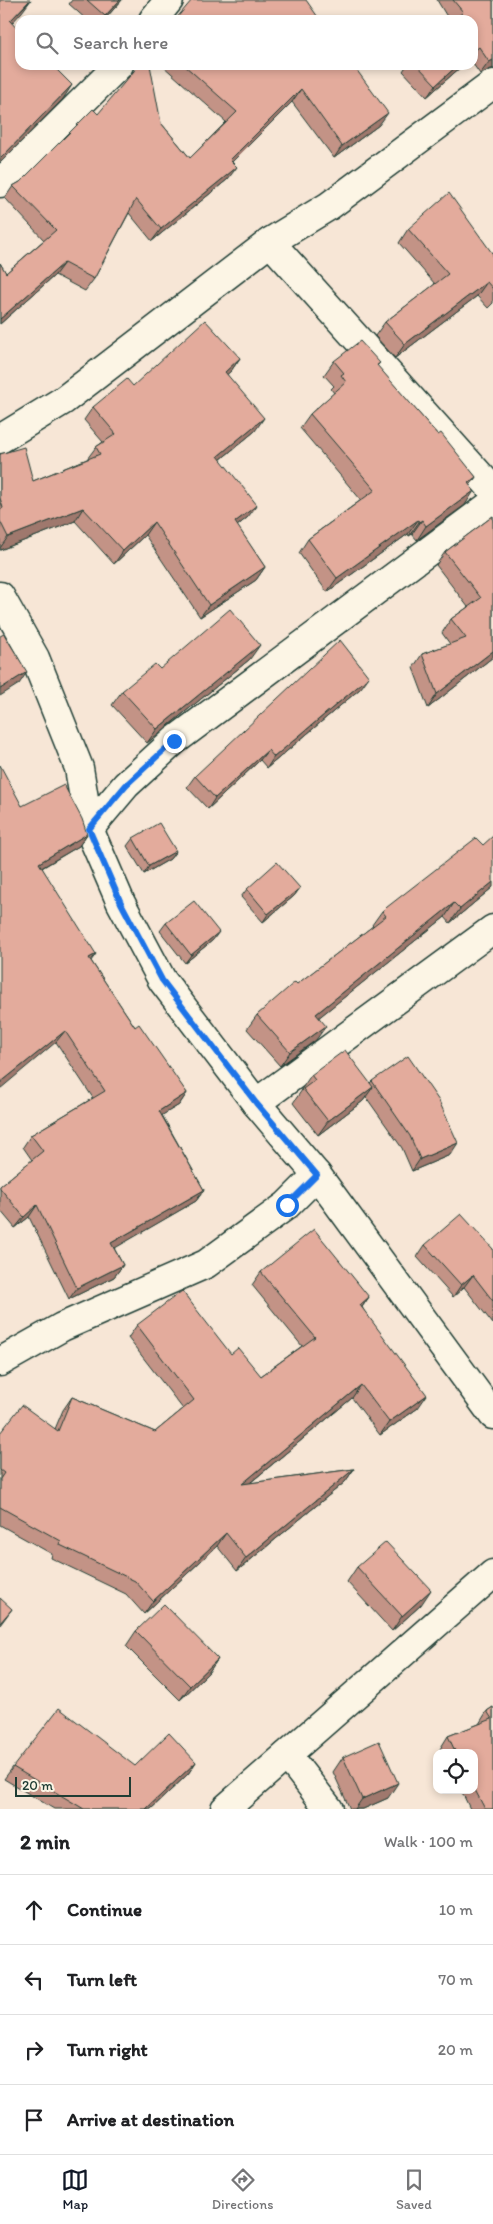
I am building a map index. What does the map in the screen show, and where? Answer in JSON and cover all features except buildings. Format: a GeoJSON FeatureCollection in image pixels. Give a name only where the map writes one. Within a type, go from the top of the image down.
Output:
{"type":"FeatureCollection","features":[{"type":"Feature","properties":{"kind":"street"},"geometry":{"type":"LineString","coordinates":[[157,15],[169,0]]}},
{"type":"Feature","properties":{"kind":"street"},"geometry":{"type":"LineString","coordinates":[[0,183],[114,70]]}},
{"type":"Feature","properties":{"kind":"street"},"geometry":{"type":"LineString","coordinates":[[0,439],[64,400],[270,242],[329,206],[493,84]]}},
{"type":"Feature","properties":{"kind":"street"},"geometry":{"type":"LineString","coordinates":[[270,242],[493,490]]}},
{"type":"Feature","properties":{"kind":"street"},"geometry":{"type":"LineString","coordinates":[[89,829],[126,785],[174,741],[493,503]]}},
{"type":"Feature","properties":{"kind":"street"},"geometry":{"type":"LineString","coordinates":[[0,596],[35,658],[79,768],[89,829],[121,903],[162,980],[256,1103],[317,1175],[493,1415]]}},
{"type":"Feature","properties":{"kind":"street"},"geometry":{"type":"LineString","coordinates":[[256,1103],[493,929]]}},
{"type":"Feature","properties":{"kind":"street"},"geometry":{"type":"LineString","coordinates":[[0,1362],[62,1327],[206,1264],[287,1205],[317,1175]]}},
{"type":"Feature","properties":{"kind":"street"},"geometry":{"type":"LineString","coordinates":[[225,1809],[493,1574]]}},
{"type":"Feature","properties":{"kind":"street"},"geometry":{"type":"LineString","coordinates":[[287,1755],[329,1809]]}},
{"type":"Feature","properties":{"kind":"route"},"geometry":{"type":"LineString","coordinates":[[174,741],[126,785],[89,829],[121,903],[162,980],[256,1103],[317,1175],[287,1205]]}}]}
